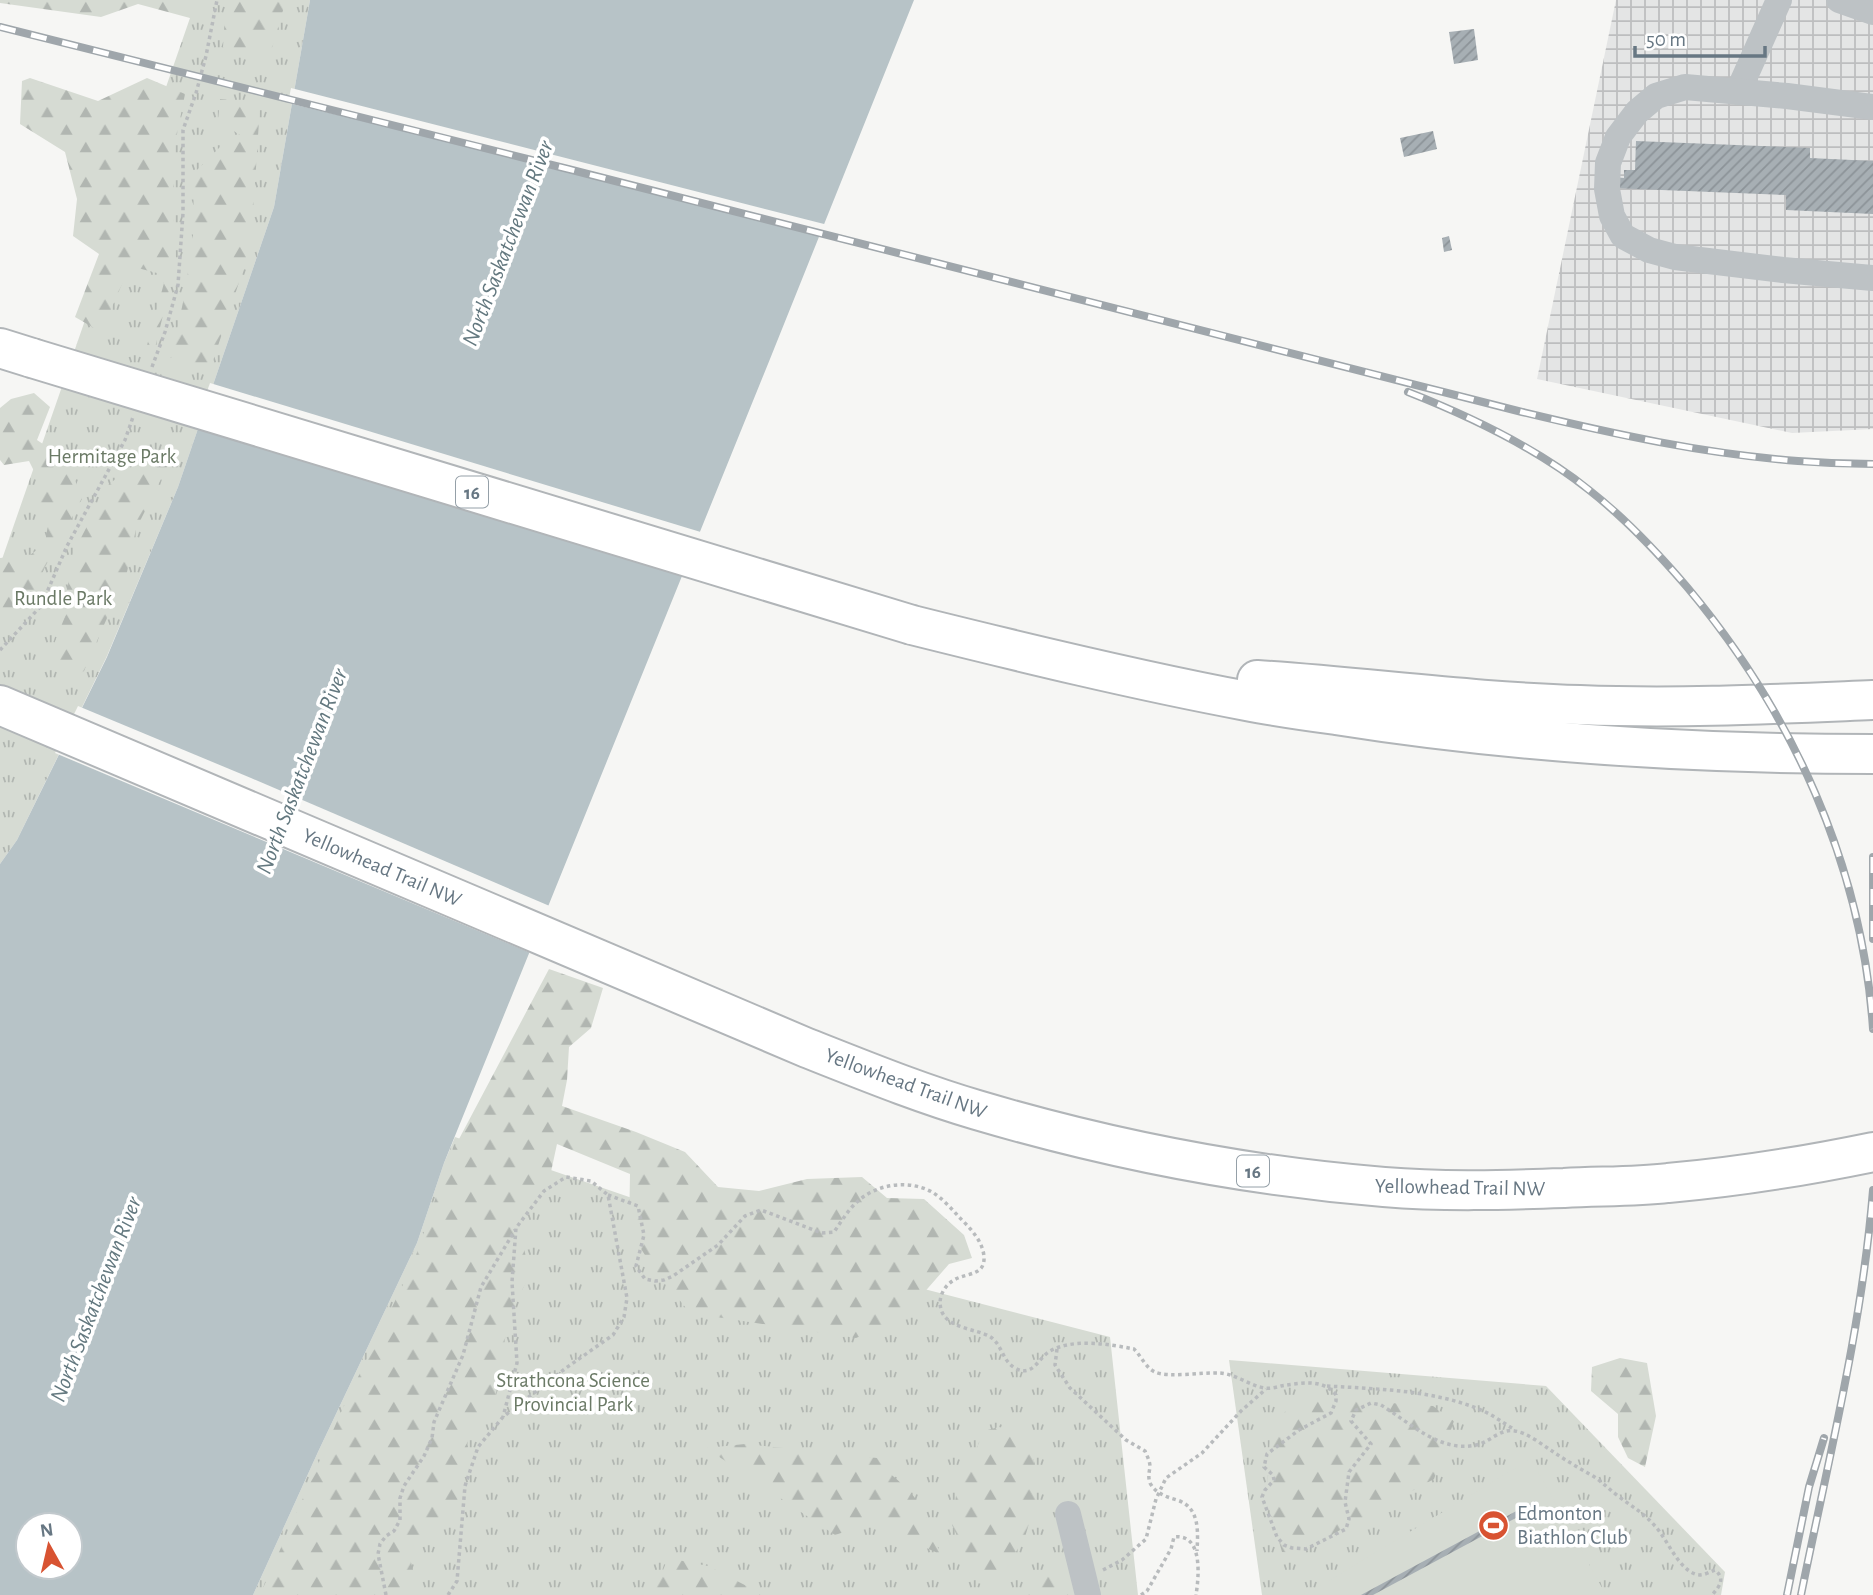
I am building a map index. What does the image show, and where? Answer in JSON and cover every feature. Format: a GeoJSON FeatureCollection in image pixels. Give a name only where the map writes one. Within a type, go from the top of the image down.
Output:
{"type":"FeatureCollection","features":[{"type":"Feature","properties":{"kind":"highway","name":"16"},"geometry":{"type":"LineString","coordinates":[[16,353],[912,625],[1087,668],[1249,702],[1464,733],[1669,749],[1873,754]]}},
{"type":"Feature","properties":{"kind":"highway"},"geometry":{"type":"LineString","coordinates":[[1087,668],[1304,683],[1476,700],[1583,706],[1734,706],[1873,700]]}},
{"type":"Feature","properties":{"kind":"highway","name":"Yellowhead Trail NW"},"geometry":{"type":"LineString","coordinates":[[0,705],[807,1048],[927,1094],[1039,1127],[1207,1164],[1286,1177],[1386,1187],[1501,1190],[1665,1184],[1755,1174],[1873,1152]]}},
{"type":"Feature","properties":{"kind":"street"},"geometry":{"type":"LineString","coordinates":[[1738,92],[1779,0]]}},
{"type":"Feature","properties":{"kind":"street"},"geometry":{"type":"LineString","coordinates":[[1839,0],[1873,12]]}},
{"type":"Feature","properties":{"kind":"street"},"geometry":{"type":"LineString","coordinates":[[1873,107],[1685,88],[1656,96],[1637,112],[1618,137],[1608,163],[1606,190],[1612,216],[1623,236],[1649,250],[1805,282],[1873,278]]}},
{"type":"Feature","properties":{"kind":"street"},"geometry":{"type":"LineString","coordinates":[[1068,1514],[1086,1589]]}},
{"type":"Feature","properties":{"kind":"path"},"geometry":{"type":"LineString","coordinates":[[148,377],[165,332],[178,285],[183,213],[183,130],[206,56],[216,0]]}},
{"type":"Feature","properties":{"kind":"path"},"geometry":{"type":"LineString","coordinates":[[0,650],[41,607],[67,547],[125,440],[135,411]]}},
{"type":"Feature","properties":{"kind":"path"},"geometry":{"type":"LineString","coordinates":[[386,1595],[378,1554],[380,1544],[394,1531],[400,1520],[400,1498],[404,1486],[424,1456],[432,1438],[435,1422],[463,1355],[481,1287],[516,1228],[544,1191],[566,1177],[591,1181],[608,1195],[638,1206],[644,1235],[636,1266],[645,1279],[655,1281],[673,1276],[718,1245],[746,1216],[761,1210],[822,1233],[834,1232],[857,1202],[873,1192],[894,1184],[913,1185],[931,1192],[950,1208],[979,1239],[984,1254],[981,1268],[970,1276],[958,1278],[943,1291],[940,1300],[943,1314],[953,1323],[990,1337],[1012,1366],[1029,1370],[1035,1367],[1046,1353],[1071,1345],[1095,1343],[1134,1349],[1153,1371],[1163,1374],[1222,1373],[1266,1389],[1313,1383],[1393,1391],[1458,1402],[1481,1410],[1530,1437],[1595,1477],[1641,1511],[1690,1571],[1697,1575],[1715,1570],[1718,1573],[1722,1579],[1712,1595]]}},
{"type":"Feature","properties":{"kind":"path"},"geometry":{"type":"LineString","coordinates":[[448,1595],[457,1581],[465,1486],[478,1447],[503,1417],[613,1335],[624,1317],[627,1298],[608,1195]]}},
{"type":"Feature","properties":{"kind":"path"},"geometry":{"type":"LineString","coordinates":[[503,1417],[517,1363],[512,1282],[516,1228]]}},
{"type":"Feature","properties":{"kind":"path"},"geometry":{"type":"LineString","coordinates":[[1057,1349],[1055,1365],[1070,1388],[1126,1440],[1145,1451],[1150,1467],[1149,1481],[1159,1492],[1185,1504],[1193,1511],[1198,1534],[1196,1595]]}},
{"type":"Feature","properties":{"kind":"path"},"geometry":{"type":"LineString","coordinates":[[1325,1386],[1336,1395],[1331,1413],[1299,1430],[1267,1454],[1264,1462],[1264,1467],[1273,1475],[1274,1480],[1262,1497],[1277,1537],[1284,1545],[1292,1548],[1306,1549],[1346,1528],[1349,1519],[1345,1502],[1349,1472],[1371,1444],[1351,1421],[1356,1410],[1362,1406],[1371,1403],[1381,1405],[1451,1446],[1478,1445],[1507,1431],[1517,1431]]}},
{"type":"Feature","properties":{"kind":"path"},"geometry":{"type":"LineString","coordinates":[[1086,1589],[1091,1575],[1122,1560],[1146,1539],[1159,1492],[1166,1478],[1202,1453],[1241,1411],[1266,1389]]}},
{"type":"Feature","properties":{"kind":"path"},"geometry":{"type":"LineString","coordinates":[[1141,1595],[1153,1581],[1171,1549],[1174,1538],[1181,1536],[1193,1543],[1197,1551]]}},
{"type":"Feature","properties":{"kind":"shaded area"},"geometry":{"type":"Polygon","coordinates":[[[1616,0],[1873,0],[1873,429],[1792,433],[1537,379],[1616,0]]]}},
{"type":"Feature","properties":{"kind":"green space"},"geometry":{"type":"Polygon","coordinates":[[[0,0],[201,0],[190,18],[138,4],[101,17],[0,3],[0,0]]]}},
{"type":"Feature","properties":{"kind":"green space","name":"Hermitage Park"},"geometry":{"type":"Polygon","coordinates":[[[175,0],[310,0],[274,207],[178,487],[107,656],[17,840],[0,864],[0,565],[190,18],[175,0]]]}},
{"type":"Feature","properties":{"kind":"green space"},"geometry":{"type":"Polygon","coordinates":[[[226,0],[286,0],[270,55],[223,47],[226,0]]]}},
{"type":"Feature","properties":{"kind":"green space"},"geometry":{"type":"Polygon","coordinates":[[[30,78],[98,101],[147,78],[185,94],[175,144],[173,202],[176,262],[155,348],[146,349],[164,283],[157,273],[130,266],[101,332],[75,317],[99,254],[73,236],[77,199],[65,152],[20,124],[22,81],[30,78]]]}},
{"type":"Feature","properties":{"kind":"green space"},"geometry":{"type":"Polygon","coordinates":[[[220,99],[260,105],[251,246],[210,370],[170,363],[185,293],[193,235],[194,173],[220,147],[240,135],[218,121],[220,99]]]}},
{"type":"Feature","properties":{"kind":"green space"},"geometry":{"type":"Polygon","coordinates":[[[34,393],[50,407],[37,440],[68,461],[82,499],[45,567],[28,605],[0,632],[0,558],[30,555],[45,544],[49,518],[30,507],[38,479],[29,461],[4,465],[0,460],[0,408],[11,399],[34,393]]]}},
{"type":"Feature","properties":{"kind":"green space"},"geometry":{"type":"Polygon","coordinates":[[[169,463],[136,529],[127,572],[84,671],[63,684],[50,654],[66,614],[70,559],[109,484],[136,464],[169,463]]]}},
{"type":"Feature","properties":{"kind":"green space"},"geometry":{"type":"Polygon","coordinates":[[[549,969],[603,988],[591,1028],[569,1047],[562,1106],[685,1152],[718,1187],[759,1191],[807,1179],[862,1177],[887,1198],[924,1199],[964,1235],[972,1258],[949,1264],[901,1319],[856,1338],[690,1313],[652,1266],[629,1230],[630,1174],[557,1144],[549,1181],[519,1219],[529,1275],[508,1321],[493,1412],[471,1423],[455,1516],[408,1551],[417,1585],[410,1595],[260,1595],[343,1408],[413,1264],[450,1156],[549,969]]]}},
{"type":"Feature","properties":{"kind":"green space","name":"Strathcona Science Provincial Park"},"geometry":{"type":"Polygon","coordinates":[[[455,1137],[812,1260],[1110,1337],[1138,1595],[253,1595],[417,1243],[455,1137]]]}},
{"type":"Feature","properties":{"kind":"green space"},"geometry":{"type":"Polygon","coordinates":[[[1620,1358],[1647,1363],[1656,1416],[1645,1467],[1628,1458],[1618,1437],[1618,1414],[1591,1391],[1592,1367],[1620,1358]]]}},
{"type":"Feature","properties":{"kind":"green space"},"geometry":{"type":"Polygon","coordinates":[[[1229,1360],[1546,1386],[1725,1572],[1721,1595],[1262,1595],[1229,1360]]]}},
{"type":"Feature","properties":{"kind":"green space"},"geometry":{"type":"Polygon","coordinates":[[[1306,1397],[1433,1406],[1454,1421],[1434,1479],[1296,1554],[1282,1552],[1267,1498],[1270,1435],[1290,1404],[1306,1397]]]}},
{"type":"Feature","properties":{"kind":"green space"},"geometry":{"type":"Polygon","coordinates":[[[999,1427],[1021,1432],[1034,1461],[1036,1500],[1025,1537],[994,1588],[978,1583],[952,1525],[956,1496],[984,1431],[999,1427]]]}},
{"type":"Feature","properties":{"kind":"green space"},"geometry":{"type":"Polygon","coordinates":[[[745,1444],[877,1458],[923,1509],[940,1554],[915,1543],[883,1519],[835,1535],[706,1448],[745,1444]]]}},
{"type":"Feature","properties":{"kind":"green space","name":"Edmonton Biathlon Club"},"geometry":{"type":"Polygon","coordinates":[[[1531,1459],[1606,1595],[1302,1595],[1313,1590],[1531,1459]]]}},
{"type":"Feature","properties":{"kind":"green space"},"geometry":{"type":"Polygon","coordinates":[[[668,1558],[708,1566],[764,1595],[657,1595],[654,1592],[668,1558]]]}},
{"type":"Feature","properties":{"kind":"green space"},"geometry":{"type":"Polygon","coordinates":[[[1044,1571],[1063,1574],[1069,1595],[1025,1595],[1044,1571]]]}},
{"type":"Feature","properties":{"kind":"water","name":"North Saskatchewan River"},"geometry":{"type":"Polygon","coordinates":[[[310,0],[914,0],[444,1163],[417,1243],[253,1595],[0,1595],[0,864],[17,840],[107,657],[178,487],[274,207],[310,0]]]}},
{"type":"Feature","properties":{"kind":"pier"},"geometry":{"type":"Polygon","coordinates":[[[291,88],[828,225],[823,237],[601,178],[288,103],[291,88]]]}},
{"type":"Feature","properties":{"kind":"pier"},"geometry":{"type":"Polygon","coordinates":[[[210,383],[704,533],[687,574],[195,425],[210,383]]]}},
{"type":"Feature","properties":{"kind":"pier"},"geometry":{"type":"Polygon","coordinates":[[[78,706],[552,907],[533,954],[55,753],[78,706]]]}},
{"type":"Feature","properties":{"kind":"building"},"geometry":{"type":"Polygon","coordinates":[[[1474,29],[1478,60],[1454,64],[1449,32],[1474,29]]]}},
{"type":"Feature","properties":{"kind":"building"},"geometry":{"type":"Polygon","coordinates":[[[1433,131],[1437,149],[1404,157],[1400,138],[1433,131]]]}},
{"type":"Feature","properties":{"kind":"building"},"geometry":{"type":"Polygon","coordinates":[[[1636,141],[1810,148],[1810,158],[1873,161],[1873,214],[1786,210],[1786,195],[1612,188],[1612,177],[1624,178],[1624,170],[1635,170],[1636,141]]]}},
{"type":"Feature","properties":{"kind":"building"},"geometry":{"type":"Polygon","coordinates":[[[1449,236],[1452,250],[1444,252],[1442,238],[1449,236]]]}},
{"type":"Feature","properties":{"kind":"building"},"geometry":{"type":"Polygon","coordinates":[[[1535,1501],[1538,1506],[1373,1595],[1361,1595],[1535,1501]]]}},
{"type":"Feature","properties":{"kind":"railway"},"geometry":{"type":"LineString","coordinates":[[0,27],[1556,420],[1659,442],[1763,458],[1873,464]]}},
{"type":"Feature","properties":{"kind":"railway"},"geometry":{"type":"LineString","coordinates":[[1408,392],[1502,434],[1547,460],[1589,490],[1652,548],[1725,635],[1759,686],[1789,739],[1815,793],[1837,850],[1854,908],[1866,968],[1873,1029]]}},
{"type":"Feature","properties":{"kind":"railway"},"geometry":{"type":"LineString","coordinates":[[1873,857],[1873,939]]}},
{"type":"Feature","properties":{"kind":"railway"},"geometry":{"type":"LineString","coordinates":[[1801,1595],[1853,1343],[1873,1190]]}},
{"type":"Feature","properties":{"kind":"railway"},"geometry":{"type":"LineString","coordinates":[[1787,1595],[1809,1487],[1824,1438]]}},
{"type":"Feature","properties":{"kind":"place","name":"Edmonton Biathlon Club"},"geometry":{"type":"Point","coordinates":[1494,1525]}},
{"type":"Feature","properties":{"kind":"park label","name":"Rundle Park"},"geometry":{"type":"Point","coordinates":[63,598]}}]}
